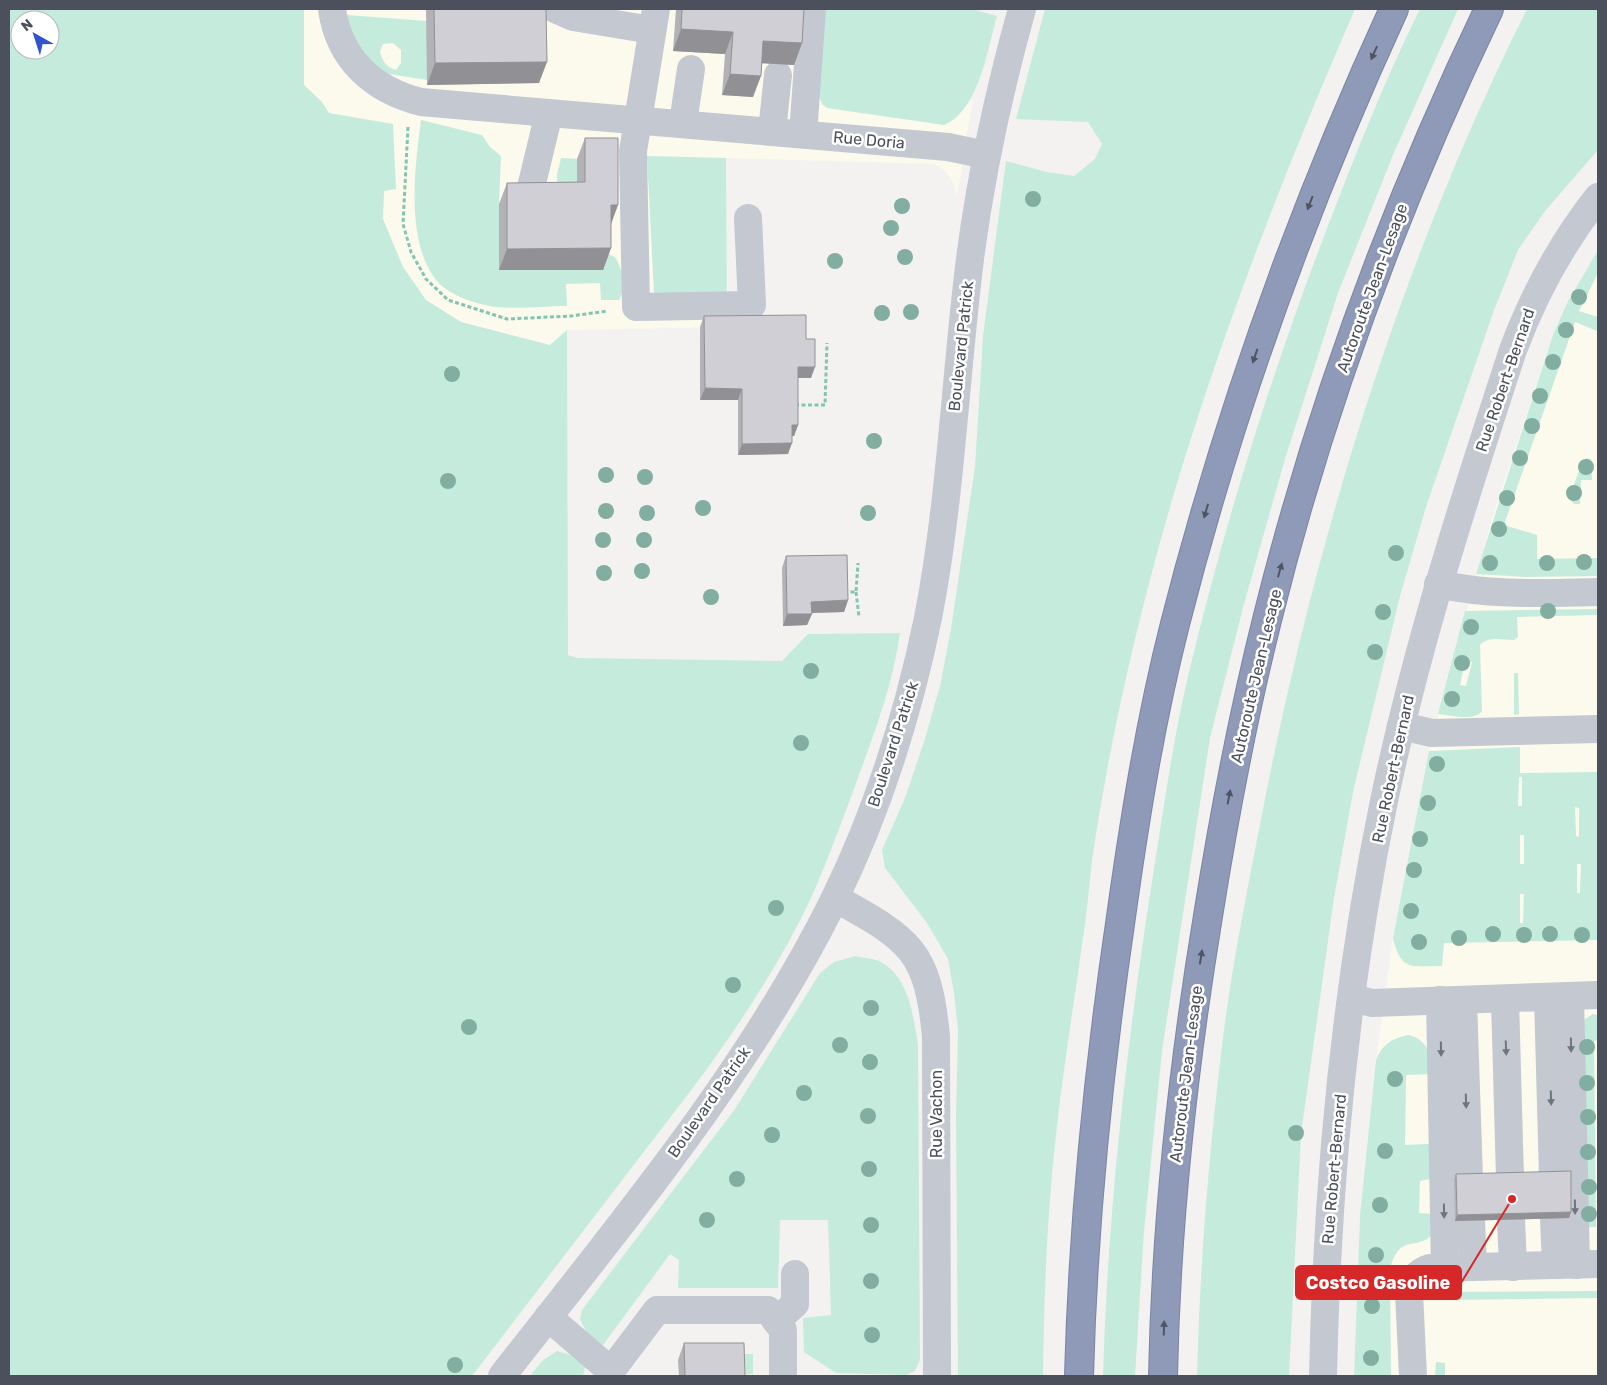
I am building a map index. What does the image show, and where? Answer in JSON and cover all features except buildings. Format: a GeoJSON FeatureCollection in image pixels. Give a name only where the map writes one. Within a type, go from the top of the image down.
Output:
{"type":"FeatureCollection","features":[{"type":"Feature","properties":{"kind":"highway"},"geometry":{"type":"LineString","coordinates":[[1079,1376],[1086,1215],[1109,1002],[1136,818],[1169,649],[1218,472],[1261,339],[1318,182],[1394,9]]}},
{"type":"Feature","properties":{"kind":"highway","name":"Autoroute Jean-Lesage"},"geometry":{"type":"LineString","coordinates":[[1163,1376],[1170,1226],[1191,1024],[1225,818],[1268,617],[1315,452],[1366,299],[1434,128],[1489,9]]}},
{"type":"Feature","properties":{"kind":"street","name":"Rue Doria"},"geometry":{"type":"LineString","coordinates":[[332,9],[338,33],[346,49],[360,69],[379,86],[396,96],[411,100],[462,108],[637,119],[948,146],[986,155]]}},
{"type":"Feature","properties":{"kind":"street"},"geometry":{"type":"LineString","coordinates":[[556,9],[573,17],[654,20],[633,150],[636,307],[752,316],[748,218]]}},
{"type":"Feature","properties":{"kind":"street"},"geometry":{"type":"LineString","coordinates":[[803,134],[812,9]]}},
{"type":"Feature","properties":{"kind":"street","name":"Boulevard Patrick"},"geometry":{"type":"LineString","coordinates":[[502,1376],[618,1228],[724,1083],[798,966],[835,898],[856,851],[885,775],[908,699],[928,618],[945,501],[970,261],[986,155],[1022,9]]}},
{"type":"Feature","properties":{"kind":"street"},"geometry":{"type":"LineString","coordinates":[[684,123],[691,69]]}},
{"type":"Feature","properties":{"kind":"street"},"geometry":{"type":"LineString","coordinates":[[761,130],[778,75]]}},
{"type":"Feature","properties":{"kind":"street"},"geometry":{"type":"LineString","coordinates":[[527,204],[549,113]]}},
{"type":"Feature","properties":{"kind":"street","name":"Rue Robert-Bernard"},"geometry":{"type":"LineString","coordinates":[[1322,1376],[1331,1184],[1352,998],[1384,803],[1401,726],[1438,584],[1524,319],[1557,254],[1598,197]]}},
{"type":"Feature","properties":{"kind":"street"},"geometry":{"type":"LineString","coordinates":[[1438,584],[1470,591],[1494,593],[1598,592]]}},
{"type":"Feature","properties":{"kind":"street"},"geometry":{"type":"LineString","coordinates":[[1401,726],[1432,733],[1598,729]]}},
{"type":"Feature","properties":{"kind":"street","name":"Rue Vachon"},"geometry":{"type":"LineString","coordinates":[[835,898],[886,926],[907,943],[919,962],[931,999],[936,1037],[937,1376]]}},
{"type":"Feature","properties":{"kind":"street"},"geometry":{"type":"LineString","coordinates":[[1352,998],[1372,1003],[1598,996]]}},
{"type":"Feature","properties":{"kind":"street"},"geometry":{"type":"LineString","coordinates":[[1553,1177],[1559,997]]}},
{"type":"Feature","properties":{"kind":"street"},"geometry":{"type":"LineString","coordinates":[[1559,997],[1577,1265]]}},
{"type":"Feature","properties":{"kind":"street"},"geometry":{"type":"LineString","coordinates":[[1505,999],[1510,1178]]}},
{"type":"Feature","properties":{"kind":"street"},"geometry":{"type":"LineString","coordinates":[[1452,1000],[1468,1179]]}},
{"type":"Feature","properties":{"kind":"street"},"geometry":{"type":"LineString","coordinates":[[1444,1268],[1452,1000]]}},
{"type":"Feature","properties":{"kind":"street"},"geometry":{"type":"LineString","coordinates":[[1511,1219],[1513,1267]]}},
{"type":"Feature","properties":{"kind":"street"},"geometry":{"type":"LineString","coordinates":[[1554,1219],[1577,1265]]}},
{"type":"Feature","properties":{"kind":"street"},"geometry":{"type":"LineString","coordinates":[[1471,1221],[1473,1267]]}},
{"type":"Feature","properties":{"kind":"street"},"geometry":{"type":"LineString","coordinates":[[1413,1376],[1409,1293],[1412,1283],[1423,1270],[1577,1265]]}},
{"type":"Feature","properties":{"kind":"street"},"geometry":{"type":"LineString","coordinates":[[776,1321],[795,1304],[795,1274]]}},
{"type":"Feature","properties":{"kind":"street"},"geometry":{"type":"LineString","coordinates":[[548,1317],[611,1374],[658,1310],[768,1310],[783,1330],[783,1376]]}},
{"type":"Feature","properties":{"kind":"path"},"geometry":{"type":"LineString","coordinates":[[411,100],[405,152],[404,224],[411,252],[426,279],[448,300],[507,319],[571,316],[636,307]]}},
{"type":"Feature","properties":{"kind":"path"},"geometry":{"type":"LineString","coordinates":[[794,405],[825,405],[827,343]]}},
{"type":"Feature","properties":{"kind":"path"},"geometry":{"type":"LineString","coordinates":[[858,563],[856,592],[859,617]]}},
{"type":"Feature","properties":{"kind":"path"},"geometry":{"type":"LineString","coordinates":[[844,592],[856,592]]}},
{"type":"Feature","properties":{"kind":"shaded area"},"geometry":{"type":"Polygon","coordinates":[[[304,9],[825,9],[954,121],[973,98],[957,196],[954,184],[944,170],[934,164],[726,158],[728,327],[567,330],[550,345],[461,322],[426,300],[403,267],[383,219],[383,191],[304,85],[304,9]]]}},
{"type":"Feature","properties":{"kind":"shaded area"},"geometry":{"type":"Polygon","coordinates":[[[1598,250],[1598,1376],[1354,1376],[1360,1215],[1376,1060],[1393,938],[1431,741],[1492,519],[1553,335],[1567,303],[1598,250]]]}},
{"type":"Feature","properties":{"kind":"green space"},"geometry":{"type":"Polygon","coordinates":[[[9,9],[304,9],[304,85],[322,102],[329,113],[393,124],[396,189],[384,191],[383,219],[403,267],[426,300],[461,322],[550,345],[567,330],[568,655],[577,658],[782,661],[808,634],[900,633],[893,670],[883,706],[842,821],[812,896],[772,971],[725,1043],[692,1089],[472,1376],[9,1376],[9,9]]]}},
{"type":"Feature","properties":{"kind":"green space"},"geometry":{"type":"Polygon","coordinates":[[[825,9],[972,9],[997,16],[985,62],[974,93],[966,107],[944,125],[827,108],[822,104],[819,96],[825,9]]]}},
{"type":"Feature","properties":{"kind":"green space"},"geometry":{"type":"Polygon","coordinates":[[[1045,9],[1355,9],[1282,183],[1217,360],[1165,524],[1130,659],[1111,749],[1095,840],[1059,1110],[1048,1225],[1043,1376],[958,1376],[956,1116],[958,1030],[954,993],[948,959],[927,923],[885,868],[882,850],[905,798],[924,742],[940,686],[951,629],[975,467],[983,336],[1006,161],[1047,172],[1074,176],[1095,159],[1102,144],[1088,122],[1016,119],[1045,9]]]}},
{"type":"Feature","properties":{"kind":"green space"},"geometry":{"type":"Polygon","coordinates":[[[1420,9],[1458,9],[1393,155],[1338,293],[1285,459],[1244,604],[1210,738],[1162,1051],[1144,1231],[1135,1376],[1103,1376],[1109,1250],[1127,1062],[1165,799],[1178,722],[1189,672],[1218,560],[1250,449],[1286,340],[1359,147],[1382,91],[1420,9]]]}},
{"type":"Feature","properties":{"kind":"green space"},"geometry":{"type":"Polygon","coordinates":[[[1527,9],[1598,9],[1598,150],[1545,211],[1518,250],[1493,313],[1426,507],[1400,596],[1353,792],[1334,898],[1301,1134],[1289,1376],[1197,1376],[1206,1199],[1225,1022],[1264,804],[1310,599],[1338,498],[1403,298],[1441,200],[1482,104],[1527,9]]]}},
{"type":"Feature","properties":{"kind":"green space"},"geometry":{"type":"Polygon","coordinates":[[[347,15],[427,21],[427,80],[389,74],[364,60],[348,25],[347,15]],[[393,43],[383,44],[380,51],[385,63],[396,70],[401,63],[401,50],[393,43]]]}},
{"type":"Feature","properties":{"kind":"green space"},"geometry":{"type":"Polygon","coordinates":[[[421,120],[482,135],[490,147],[501,156],[499,204],[615,257],[623,278],[623,289],[619,300],[601,300],[600,283],[566,284],[567,306],[498,307],[468,300],[453,294],[441,285],[426,264],[416,224],[416,159],[421,120]]]}},
{"type":"Feature","properties":{"kind":"green space"},"geometry":{"type":"Polygon","coordinates":[[[647,156],[726,158],[727,296],[654,293],[647,156]]]}},
{"type":"Feature","properties":{"kind":"green space"},"geometry":{"type":"Polygon","coordinates":[[[561,158],[577,159],[577,204],[558,204],[557,175],[561,158]]]}},
{"type":"Feature","properties":{"kind":"green space"},"geometry":{"type":"Polygon","coordinates":[[[1598,250],[1598,273],[1579,311],[1598,317],[1597,331],[1575,322],[1504,525],[1537,535],[1537,559],[1598,558],[1598,576],[1526,577],[1476,574],[1553,335],[1567,303],[1598,250]]]}},
{"type":"Feature","properties":{"kind":"green space"},"geometry":{"type":"Polygon","coordinates":[[[1586,458],[1591,459],[1592,480],[1581,480],[1580,504],[1574,504],[1569,498],[1582,463],[1586,458]]]}},
{"type":"Feature","properties":{"kind":"green space"},"geometry":{"type":"Polygon","coordinates":[[[1598,609],[1598,615],[1517,617],[1518,637],[1514,640],[1491,639],[1480,645],[1482,711],[1468,717],[1438,714],[1465,611],[1598,609]],[[1465,661],[1460,685],[1466,686],[1472,662],[1465,661]]]}},
{"type":"Feature","properties":{"kind":"green space"},"geometry":{"type":"Polygon","coordinates":[[[1514,673],[1518,673],[1519,714],[1514,715],[1514,673]]]}},
{"type":"Feature","properties":{"kind":"green space"},"geometry":{"type":"Polygon","coordinates":[[[1520,747],[1520,773],[1598,772],[1598,940],[1444,943],[1442,966],[1415,966],[1404,962],[1396,949],[1393,938],[1429,751],[1520,747]],[[1519,777],[1518,806],[1522,806],[1522,777],[1519,777]],[[1575,807],[1576,836],[1579,837],[1579,808],[1575,807]],[[1520,835],[1520,864],[1524,864],[1524,835],[1520,835]],[[1577,864],[1577,893],[1580,893],[1581,864],[1577,864]],[[1520,894],[1520,923],[1523,923],[1524,894],[1520,894]]]}},
{"type":"Feature","properties":{"kind":"green space"},"geometry":{"type":"Polygon","coordinates":[[[856,956],[879,961],[897,976],[908,997],[918,1044],[920,1359],[915,1371],[906,1375],[836,1373],[804,1352],[803,1318],[831,1315],[828,1220],[780,1220],[778,1288],[678,1288],[679,1260],[670,1254],[603,1345],[591,1341],[580,1319],[582,1310],[735,1109],[820,973],[834,962],[856,956]]]}},
{"type":"Feature","properties":{"kind":"green space"},"geometry":{"type":"Polygon","coordinates":[[[1593,1014],[1598,1015],[1598,1040],[1594,1041],[1596,1227],[1581,1227],[1580,1026],[1585,1019],[1593,1014]]]}},
{"type":"Feature","properties":{"kind":"green space"},"geometry":{"type":"Polygon","coordinates":[[[1409,1035],[1425,1045],[1430,1061],[1431,1074],[1406,1075],[1405,1145],[1430,1144],[1430,1179],[1420,1181],[1419,1213],[1434,1214],[1433,1234],[1421,1242],[1409,1244],[1399,1250],[1390,1269],[1391,1376],[1354,1376],[1360,1215],[1376,1060],[1385,1046],[1398,1038],[1409,1035]]]}},
{"type":"Feature","properties":{"kind":"green space"},"geometry":{"type":"Polygon","coordinates":[[[1598,1291],[1598,1298],[1446,1300],[1446,1292],[1598,1291]]]}},
{"type":"Feature","properties":{"kind":"green space"},"geometry":{"type":"Polygon","coordinates":[[[557,1351],[574,1356],[585,1367],[583,1376],[530,1376],[542,1361],[557,1351]]]}},
{"type":"Feature","properties":{"kind":"green space"},"geometry":{"type":"Polygon","coordinates":[[[753,1354],[753,1374],[738,1375],[681,1355],[753,1354]]]}},
{"type":"Feature","properties":{"kind":"green space"},"geometry":{"type":"Polygon","coordinates":[[[1436,1362],[1445,1363],[1445,1376],[1435,1376],[1436,1362]]]}},
{"type":"Feature","properties":{"kind":"place","name":"Costco Gasoline"},"geometry":{"type":"Point","coordinates":[1512,1199]}}]}
